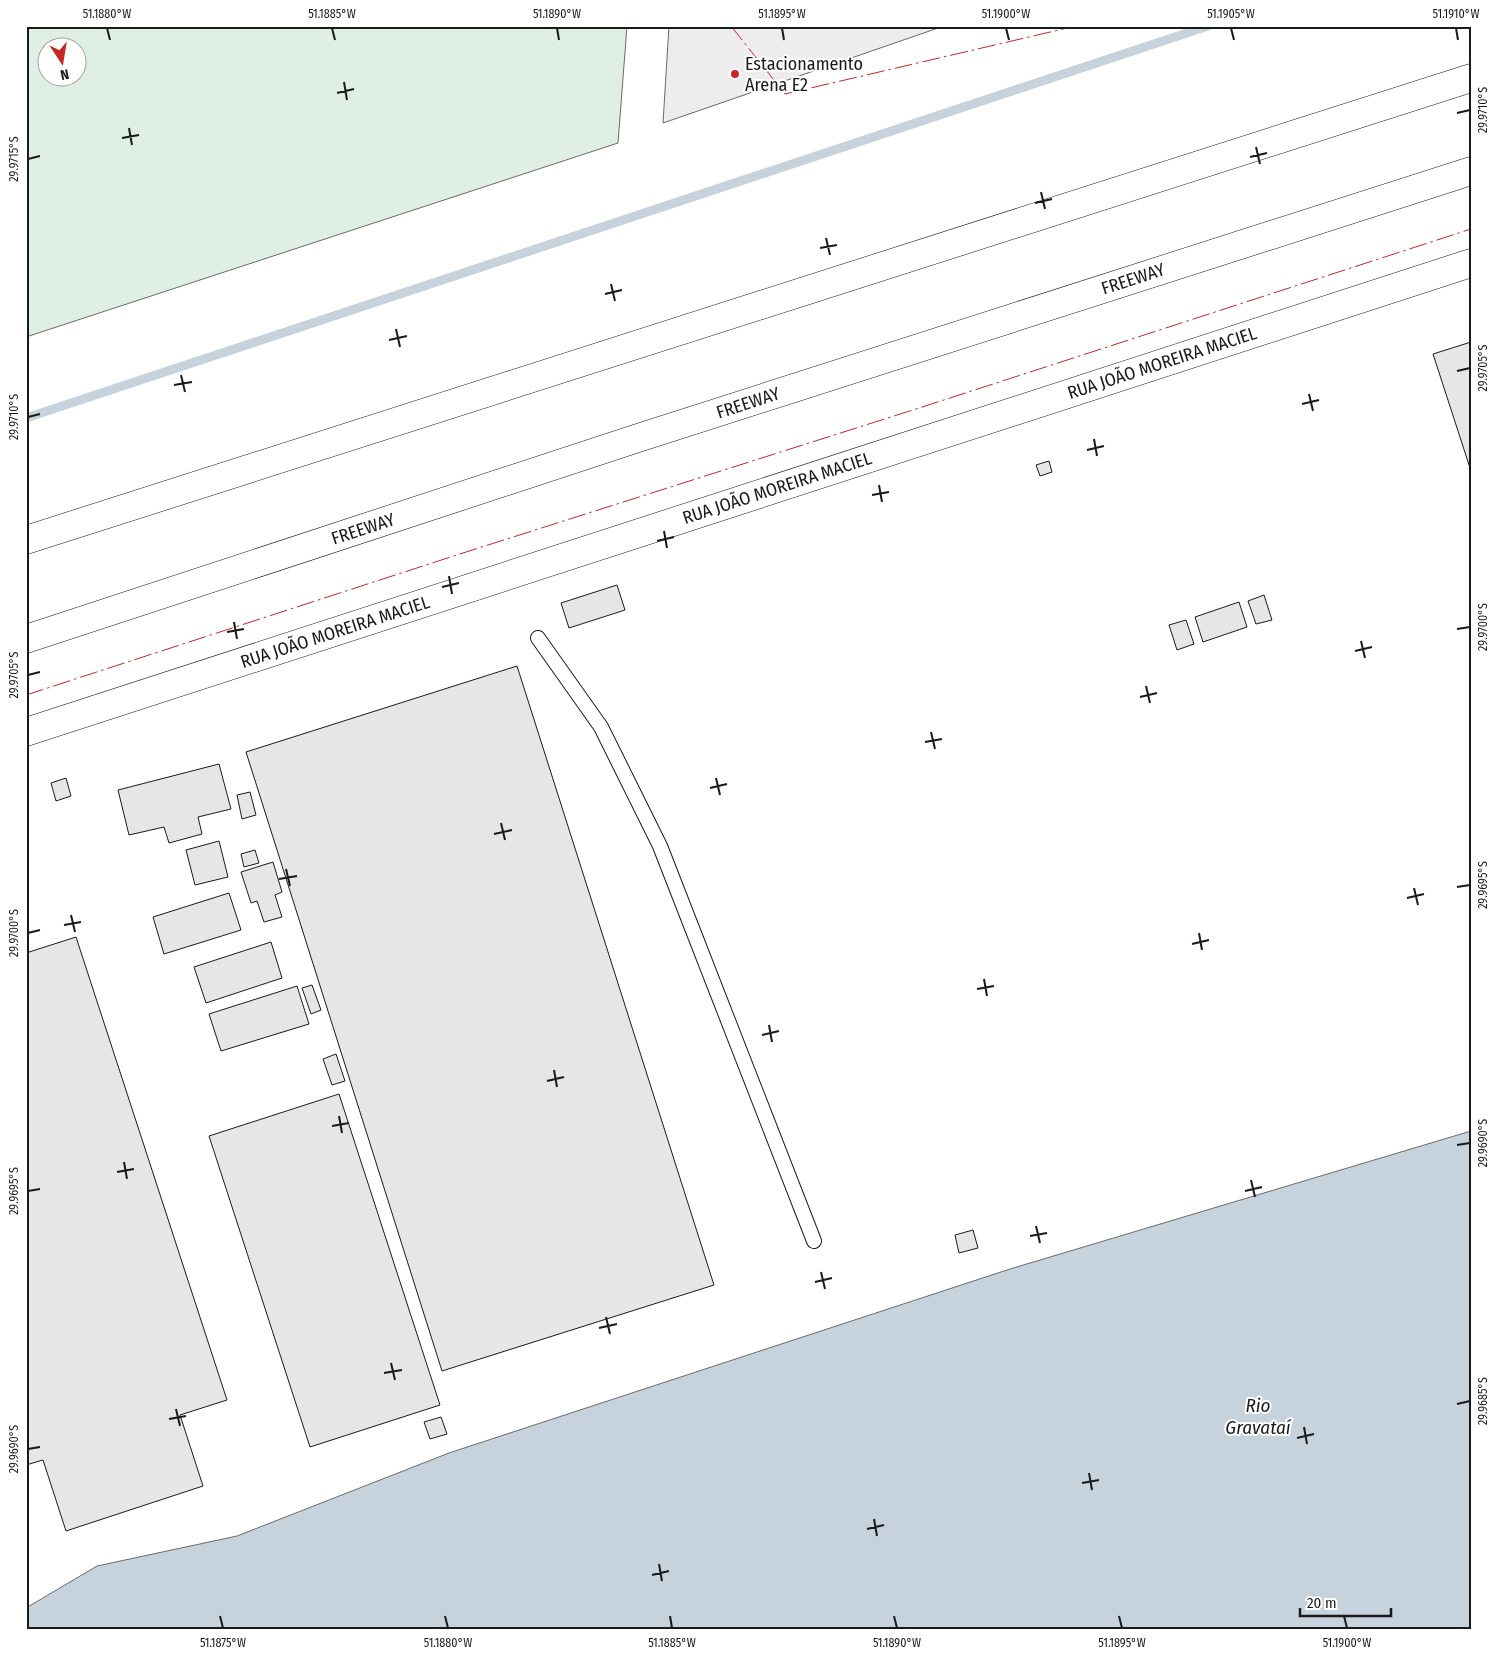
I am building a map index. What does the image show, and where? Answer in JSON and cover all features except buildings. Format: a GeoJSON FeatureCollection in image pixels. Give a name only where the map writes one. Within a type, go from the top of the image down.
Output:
{"type":"FeatureCollection","features":[{"type":"Feature","properties":{"kind":"main road"},"geometry":{"type":"LineString","coordinates":[[26,540],[1471,78]]}},
{"type":"Feature","properties":{"kind":"main road","name":"FREEWAY"},"geometry":{"type":"LineString","coordinates":[[26,639],[638,438],[1471,171]]}},
{"type":"Feature","properties":{"kind":"main road","name":"RUA JOÃO MOREIRA MACIEL"},"geometry":{"type":"LineString","coordinates":[[26,732],[1471,262]]}},
{"type":"Feature","properties":{"kind":"lane"},"geometry":{"type":"LineString","coordinates":[[538,638],[601,727],[660,846],[814,1241]]}},
{"type":"Feature","properties":{"kind":"green space"},"geometry":{"type":"Polygon","coordinates":[[[26,26],[627,26],[618,143],[26,337],[26,26]]]}},
{"type":"Feature","properties":{"kind":"shaded area","name":"Estacionamento Arena E2"},"geometry":{"type":"Polygon","coordinates":[[[669,26],[944,26],[663,123],[669,26]]]}},
{"type":"Feature","properties":{"kind":"water","name":"Rio Gravataí"},"geometry":{"type":"Polygon","coordinates":[[[1471,1131],[1471,1630],[26,1630],[26,1608],[97,1566],[237,1536],[449,1453],[1010,1269],[1471,1131]]]}},
{"type":"Feature","properties":{"kind":"waterway"},"geometry":{"type":"LineString","coordinates":[[26,418],[1208,26]]}},
{"type":"Feature","properties":{"kind":"power"},"geometry":{"type":"LineString","coordinates":[[731,26],[785,94],[1076,26]]}},
{"type":"Feature","properties":{"kind":"power"},"geometry":{"type":"LineString","coordinates":[[26,695],[1471,229]]}},
{"type":"Feature","properties":{"kind":"place","name":"Estacionamento Arena E2"},"geometry":{"type":"Point","coordinates":[735,74]}}]}
